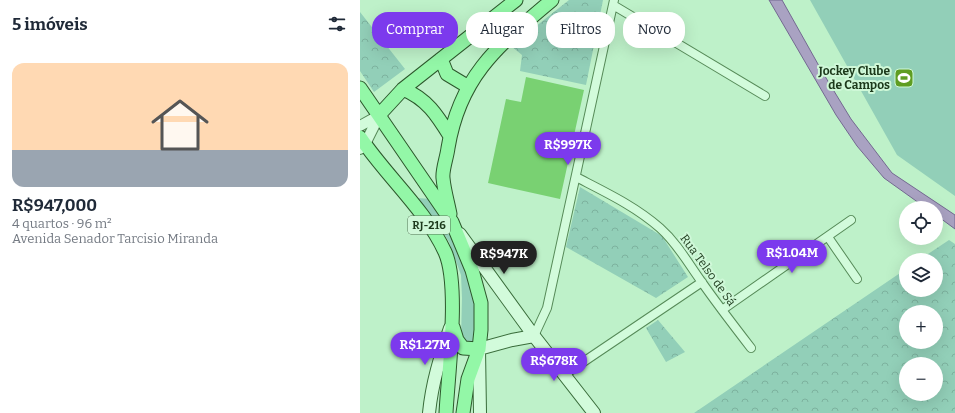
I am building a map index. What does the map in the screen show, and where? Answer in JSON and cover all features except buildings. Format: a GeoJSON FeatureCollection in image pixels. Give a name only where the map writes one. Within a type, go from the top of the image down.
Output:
{"type":"FeatureCollection","features":[{"type":"Feature","properties":{"kind":"main road"},"geometry":{"type":"LineString","coordinates":[[380,114],[403,89],[516,0]]}},
{"type":"Feature","properties":{"kind":"main road"},"geometry":{"type":"LineString","coordinates":[[552,0],[494,51],[478,69],[467,86],[450,136],[443,177],[453,224],[534,336],[594,413]]}},
{"type":"Feature","properties":{"kind":"main road"},"geometry":{"type":"LineString","coordinates":[[441,59],[447,74],[467,86]]}},
{"type":"Feature","properties":{"kind":"main road","name":"RJ-216"},"geometry":{"type":"LineString","coordinates":[[360,88],[380,114],[453,224],[472,270],[481,303],[481,330],[479,349],[468,379],[463,413]]}},
{"type":"Feature","properties":{"kind":"main road"},"geometry":{"type":"LineString","coordinates":[[403,89],[414,93],[434,110],[450,136]]}},
{"type":"Feature","properties":{"kind":"main road","name":"RJ-216"},"geometry":{"type":"LineString","coordinates":[[362,143],[429,225],[445,253],[452,279],[446,413]]}},
{"type":"Feature","properties":{"kind":"main road"},"geometry":{"type":"LineString","coordinates":[[451,323],[460,345],[467,349],[479,349],[534,336]]}},
{"type":"Feature","properties":{"kind":"main road"},"geometry":{"type":"LineString","coordinates":[[429,413],[432,387],[437,366],[451,323]]}},
{"type":"Feature","properties":{"kind":"main road"},"geometry":{"type":"LineString","coordinates":[[479,349],[480,413]]}},
{"type":"Feature","properties":{"kind":"street"},"geometry":{"type":"LineString","coordinates":[[534,336],[547,308],[614,3],[765,96]]}},
{"type":"Feature","properties":{"kind":"street"},"geometry":{"type":"LineString","coordinates":[[360,126],[380,114]]}},
{"type":"Feature","properties":{"kind":"street"},"geometry":{"type":"LineString","coordinates":[[362,143],[380,114]]}},
{"type":"Feature","properties":{"kind":"street","name":"Rua Telso de Sá"},"geometry":{"type":"LineString","coordinates":[[576,177],[618,199],[646,216],[661,229],[675,243],[722,310],[751,348]]}},
{"type":"Feature","properties":{"kind":"street"},"geometry":{"type":"LineString","coordinates":[[722,310],[851,220]]}},
{"type":"Feature","properties":{"kind":"street"},"geometry":{"type":"LineString","coordinates":[[828,237],[857,279]]}},
{"type":"Feature","properties":{"kind":"street"},"geometry":{"type":"LineString","coordinates":[[564,375],[702,282]]}},
{"type":"Feature","properties":{"kind":"green space"},"geometry":{"type":"Polygon","coordinates":[[[569,0],[603,0],[601,12],[554,12],[569,0]]]}},
{"type":"Feature","properties":{"kind":"green space","name":"Jockey Clube de Campos"},"geometry":{"type":"Polygon","coordinates":[[[810,0],[955,0],[955,196],[897,155],[810,0]]]}},
{"type":"Feature","properties":{"kind":"green space"},"geometry":{"type":"Polygon","coordinates":[[[360,12],[372,27],[372,48],[388,48],[405,69],[374,92],[360,71],[360,12]]]}},
{"type":"Feature","properties":{"kind":"green space"},"geometry":{"type":"Polygon","coordinates":[[[546,18],[546,48],[593,48],[586,85],[520,71],[522,55],[513,48],[538,48],[538,25],[546,18]]]}},
{"type":"Feature","properties":{"kind":"green space"},"geometry":{"type":"Polygon","coordinates":[[[580,187],[662,236],[688,277],[656,298],[566,247],[580,187]]]}},
{"type":"Feature","properties":{"kind":"green space"},"geometry":{"type":"Polygon","coordinates":[[[417,198],[432,199],[448,223],[468,268],[476,299],[478,315],[477,340],[471,344],[466,344],[461,338],[461,275],[449,242],[417,198]]]}},
{"type":"Feature","properties":{"kind":"green space"},"geometry":{"type":"Polygon","coordinates":[[[949,240],[955,244],[955,413],[694,413],[899,274],[899,297],[943,297],[943,253],[930,253],[949,240]]]}},
{"type":"Feature","properties":{"kind":"green space"},"geometry":{"type":"Polygon","coordinates":[[[658,320],[685,352],[666,362],[646,328],[658,320]]]}},
{"type":"Feature","properties":{"kind":"shaded area"},"geometry":{"type":"Polygon","coordinates":[[[769,0],[782,0],[851,119],[892,173],[934,201],[916,201],[884,178],[857,146],[836,115],[769,0]]]}},
{"type":"Feature","properties":{"kind":"shaded area"},"geometry":{"type":"Polygon","coordinates":[[[943,207],[955,215],[955,229],[943,220],[943,207]]]}},
{"type":"Feature","properties":{"kind":"place","name":"Jockey Clube de Campos"},"geometry":{"type":"Point","coordinates":[904,78]}}]}
